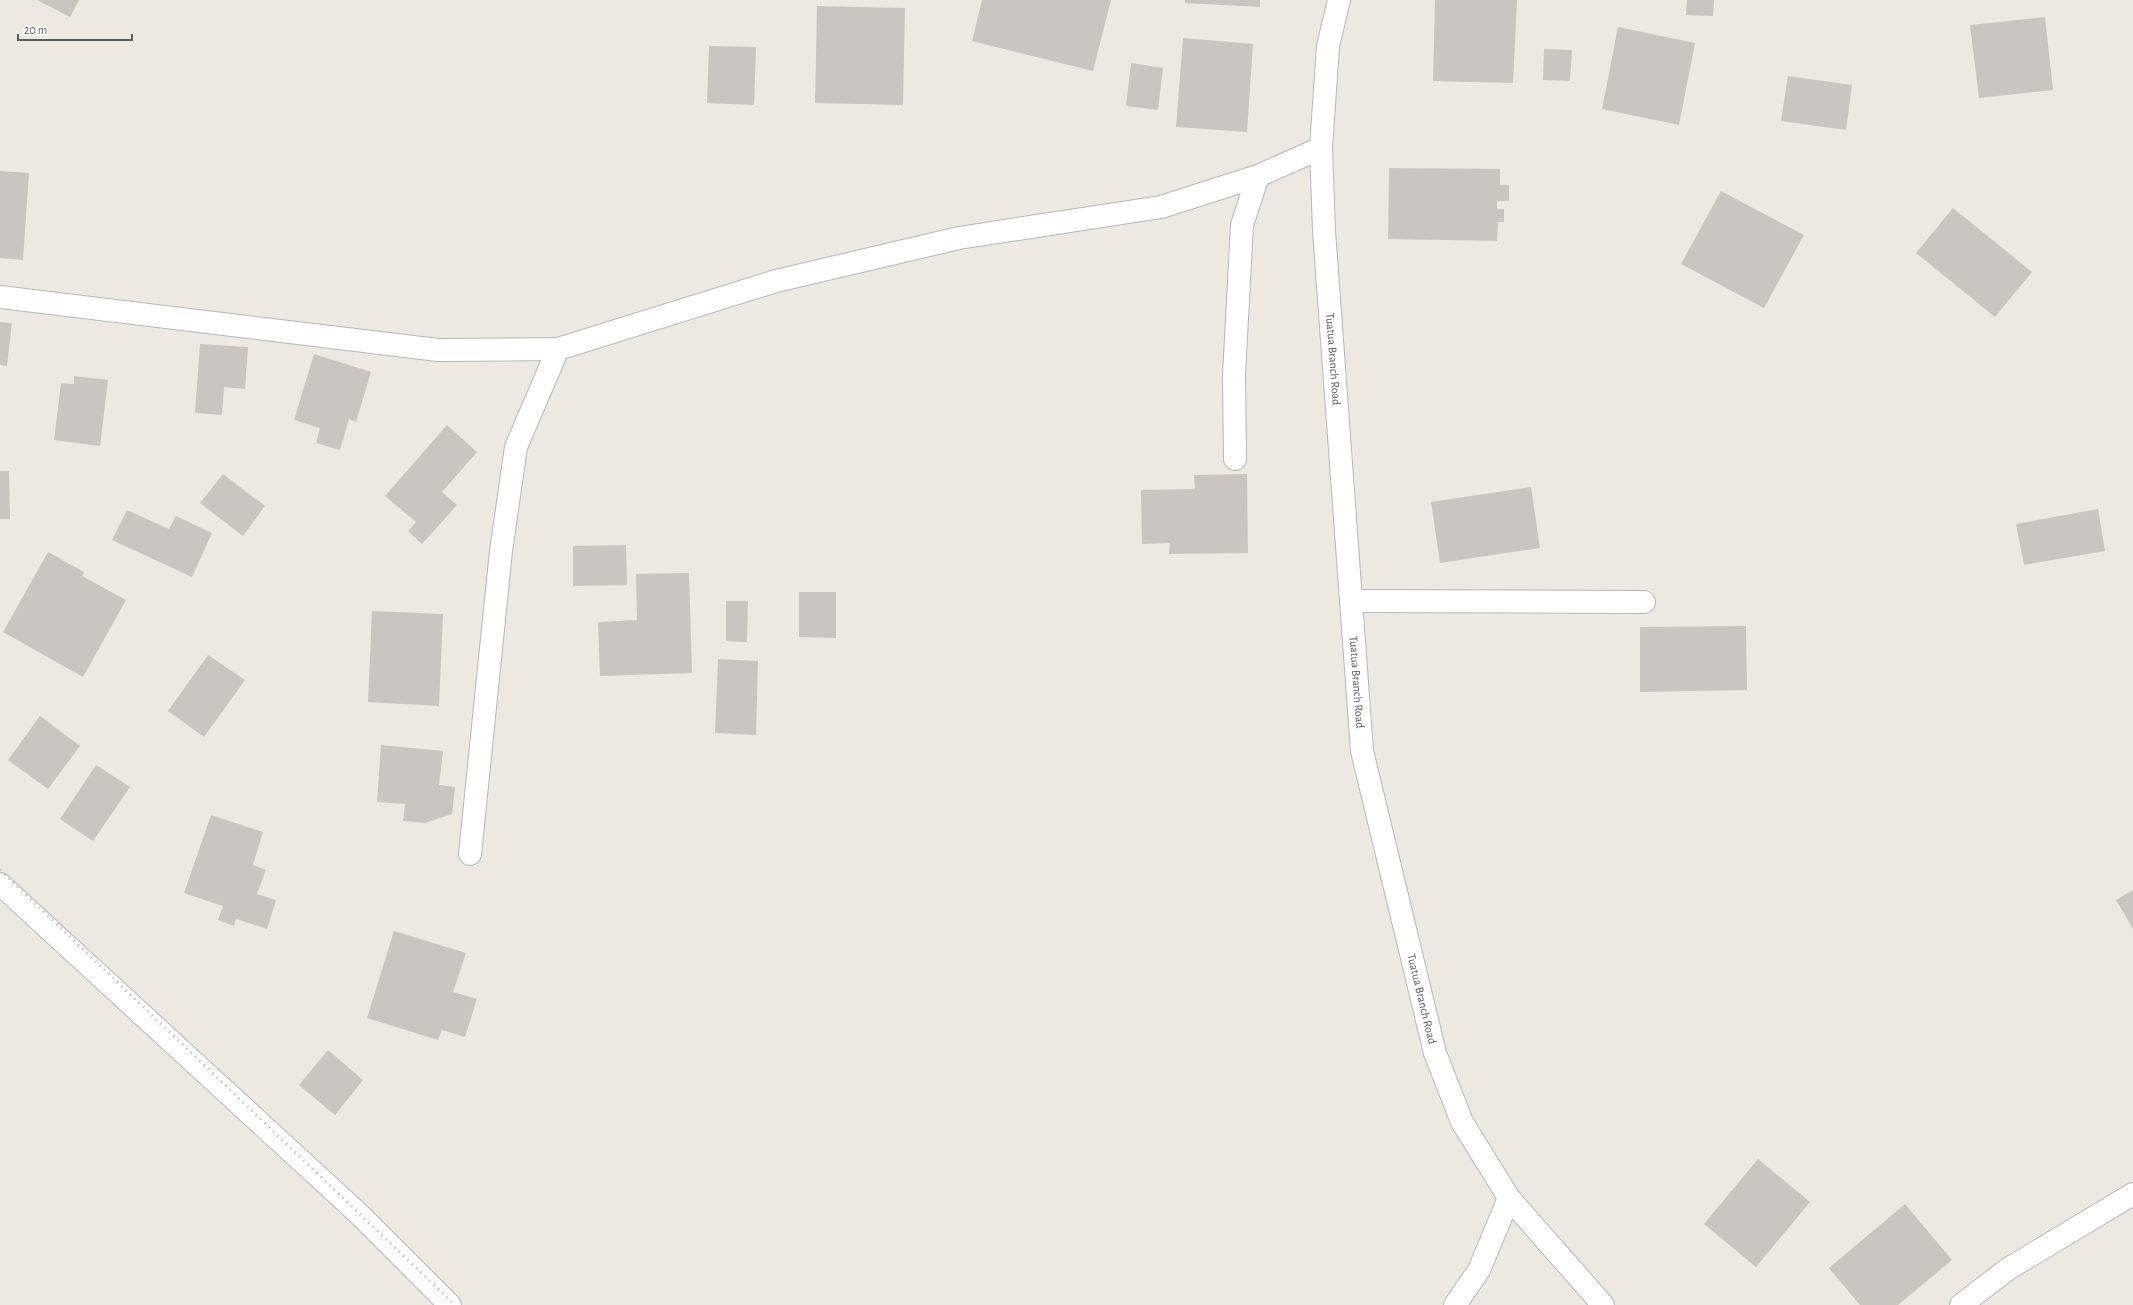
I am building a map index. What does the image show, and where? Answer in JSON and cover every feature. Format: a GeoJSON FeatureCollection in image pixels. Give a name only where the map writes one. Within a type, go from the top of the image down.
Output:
{"type":"FeatureCollection","features":[{"type":"Feature","properties":{"kind":"street","name":"Tuatua Branch Road"},"geometry":{"type":"LineString","coordinates":[[1339,0],[1328,46],[1321,148],[1324,231],[1362,751],[1435,1053],[1462,1122],[1509,1198],[1603,1305]]}},
{"type":"Feature","properties":{"kind":"street"},"geometry":{"type":"LineString","coordinates":[[0,297],[438,350],[558,349],[776,281],[959,238],[1161,207],[1258,176],[1321,148]]}},
{"type":"Feature","properties":{"kind":"street"},"geometry":{"type":"LineString","coordinates":[[1235,459],[1234,375],[1242,225],[1258,176]]}},
{"type":"Feature","properties":{"kind":"street"},"geometry":{"type":"LineString","coordinates":[[470,854],[500,559],[516,447],[558,349]]}},
{"type":"Feature","properties":{"kind":"street"},"geometry":{"type":"LineString","coordinates":[[1351,601],[1644,602]]}},
{"type":"Feature","properties":{"kind":"street"},"geometry":{"type":"LineString","coordinates":[[0,884],[359,1214],[450,1305]]}},
{"type":"Feature","properties":{"kind":"street"},"geometry":{"type":"LineString","coordinates":[[1961,1305],[2008,1269],[2133,1194]]}},
{"type":"Feature","properties":{"kind":"street"},"geometry":{"type":"LineString","coordinates":[[1455,1305],[1479,1270],[1509,1198]]}},
{"type":"Feature","properties":{"kind":"building"},"geometry":{"type":"Polygon","coordinates":[[[37,0],[79,0],[70,17],[37,0]]]}},
{"type":"Feature","properties":{"kind":"building"},"geometry":{"type":"Polygon","coordinates":[[[982,0],[1111,0],[1093,71],[972,41],[982,0]]]}},
{"type":"Feature","properties":{"kind":"building"},"geometry":{"type":"Polygon","coordinates":[[[1185,0],[1260,0],[1260,7],[1185,3],[1185,0]]]}},
{"type":"Feature","properties":{"kind":"building"},"geometry":{"type":"Polygon","coordinates":[[[1435,0],[1517,0],[1513,83],[1433,81],[1435,0]]]}},
{"type":"Feature","properties":{"kind":"building"},"geometry":{"type":"Polygon","coordinates":[[[1687,0],[1714,0],[1713,16],[1686,15],[1687,0]]]}},
{"type":"Feature","properties":{"kind":"building"},"geometry":{"type":"Polygon","coordinates":[[[817,6],[905,8],[903,105],[815,103],[817,6]]]}},
{"type":"Feature","properties":{"kind":"building"},"geometry":{"type":"Polygon","coordinates":[[[2045,17],[2053,90],[1979,98],[1970,25],[2045,17]]]}},
{"type":"Feature","properties":{"kind":"building"},"geometry":{"type":"Polygon","coordinates":[[[1618,27],[1695,43],[1679,125],[1602,109],[1618,27]]]}},
{"type":"Feature","properties":{"kind":"building"},"geometry":{"type":"Polygon","coordinates":[[[1183,38],[1253,44],[1247,132],[1176,127],[1183,38]]]}},
{"type":"Feature","properties":{"kind":"building"},"geometry":{"type":"Polygon","coordinates":[[[709,46],[756,47],[754,105],[707,103],[709,46]]]}},
{"type":"Feature","properties":{"kind":"building"},"geometry":{"type":"Polygon","coordinates":[[[1544,49],[1572,50],[1570,81],[1543,80],[1544,49]]]}},
{"type":"Feature","properties":{"kind":"building"},"geometry":{"type":"Polygon","coordinates":[[[1131,63],[1163,68],[1158,110],[1126,106],[1131,63]]]}},
{"type":"Feature","properties":{"kind":"building"},"geometry":{"type":"Polygon","coordinates":[[[1788,76],[1852,85],[1846,130],[1781,121],[1788,76]]]}},
{"type":"Feature","properties":{"kind":"building"},"geometry":{"type":"Polygon","coordinates":[[[1389,168],[1500,169],[1500,185],[1509,185],[1509,201],[1497,201],[1497,209],[1504,209],[1504,222],[1498,222],[1497,241],[1388,239],[1389,168]]]}},
{"type":"Feature","properties":{"kind":"building"},"geometry":{"type":"Polygon","coordinates":[[[0,171],[29,173],[23,260],[0,258],[0,171]]]}},
{"type":"Feature","properties":{"kind":"building"},"geometry":{"type":"Polygon","coordinates":[[[1721,191],[1804,235],[1764,308],[1681,264],[1721,191]]]}},
{"type":"Feature","properties":{"kind":"building"},"geometry":{"type":"Polygon","coordinates":[[[1953,208],[2032,272],[1995,317],[1916,253],[1953,208]]]}},
{"type":"Feature","properties":{"kind":"building"},"geometry":{"type":"Polygon","coordinates":[[[0,322],[12,323],[7,366],[0,365],[0,322]]]}},
{"type":"Feature","properties":{"kind":"building"},"geometry":{"type":"Polygon","coordinates":[[[200,344],[248,347],[245,389],[224,387],[222,415],[195,413],[200,344]]]}},
{"type":"Feature","properties":{"kind":"building"},"geometry":{"type":"Polygon","coordinates":[[[314,354],[371,372],[356,422],[349,419],[340,450],[316,443],[320,428],[294,420],[314,354]]]}},
{"type":"Feature","properties":{"kind":"building"},"geometry":{"type":"Polygon","coordinates":[[[74,376],[108,380],[100,446],[54,440],[61,383],[74,384],[74,376]]]}},
{"type":"Feature","properties":{"kind":"building"},"geometry":{"type":"Polygon","coordinates":[[[447,425],[477,452],[442,492],[457,505],[422,544],[408,531],[416,522],[385,496],[447,425]]]}},
{"type":"Feature","properties":{"kind":"building"},"geometry":{"type":"Polygon","coordinates":[[[0,471],[9,471],[10,519],[0,519],[0,471]]]}},
{"type":"Feature","properties":{"kind":"building"},"geometry":{"type":"Polygon","coordinates":[[[223,474],[265,506],[243,536],[200,503],[223,474]]]}},
{"type":"Feature","properties":{"kind":"building"},"geometry":{"type":"Polygon","coordinates":[[[1247,474],[1248,553],[1169,554],[1170,543],[1142,544],[1141,490],[1195,489],[1194,475],[1247,474]]]}},
{"type":"Feature","properties":{"kind":"building"},"geometry":{"type":"Polygon","coordinates":[[[1531,487],[1540,548],[1440,563],[1431,502],[1531,487]]]}},
{"type":"Feature","properties":{"kind":"building"},"geometry":{"type":"Polygon","coordinates":[[[2098,509],[2105,551],[2024,565],[2016,524],[2098,509]]]}},
{"type":"Feature","properties":{"kind":"building"},"geometry":{"type":"Polygon","coordinates":[[[127,510],[169,529],[176,516],[212,533],[192,577],[112,540],[127,510]]]}},
{"type":"Feature","properties":{"kind":"building"},"geometry":{"type":"Polygon","coordinates":[[[626,545],[627,585],[573,586],[573,546],[626,545]]]}},
{"type":"Feature","properties":{"kind":"building"},"geometry":{"type":"Polygon","coordinates":[[[48,552],[84,572],[82,576],[126,600],[83,677],[3,632],[48,552]]]}},
{"type":"Feature","properties":{"kind":"building"},"geometry":{"type":"Polygon","coordinates":[[[689,573],[692,673],[600,676],[598,622],[637,620],[636,574],[689,573]]]}},
{"type":"Feature","properties":{"kind":"building"},"geometry":{"type":"Polygon","coordinates":[[[799,592],[836,592],[836,638],[799,637],[799,592]]]}},
{"type":"Feature","properties":{"kind":"building"},"geometry":{"type":"Polygon","coordinates":[[[726,601],[748,601],[747,642],[726,641],[726,601]]]}},
{"type":"Feature","properties":{"kind":"building"},"geometry":{"type":"Polygon","coordinates":[[[372,611],[443,614],[439,706],[368,702],[372,611]]]}},
{"type":"Feature","properties":{"kind":"building"},"geometry":{"type":"Polygon","coordinates":[[[1746,626],[1747,690],[1640,692],[1640,627],[1746,626]]]}},
{"type":"Feature","properties":{"kind":"building"},"geometry":{"type":"Polygon","coordinates":[[[208,655],[245,680],[204,737],[168,711],[208,655]]]}},
{"type":"Feature","properties":{"kind":"building"},"geometry":{"type":"Polygon","coordinates":[[[718,659],[758,661],[756,735],[715,733],[718,659]]]}},
{"type":"Feature","properties":{"kind":"building"},"geometry":{"type":"Polygon","coordinates":[[[40,716],[80,746],[48,789],[8,760],[40,716]]]}},
{"type":"Feature","properties":{"kind":"building"},"geometry":{"type":"Polygon","coordinates":[[[381,745],[443,751],[439,785],[455,787],[452,814],[425,823],[403,821],[405,804],[377,802],[381,745]]]}},
{"type":"Feature","properties":{"kind":"building"},"geometry":{"type":"Polygon","coordinates":[[[96,765],[130,787],[93,841],[60,819],[96,765]]]}},
{"type":"Feature","properties":{"kind":"building"},"geometry":{"type":"Polygon","coordinates":[[[211,815],[263,832],[253,865],[266,870],[257,894],[276,900],[267,929],[236,919],[234,926],[218,920],[223,906],[184,893],[211,815]]]}},
{"type":"Feature","properties":{"kind":"building"},"geometry":{"type":"Polygon","coordinates":[[[2133,890],[2133,929],[2116,900],[2133,890]]]}},
{"type":"Feature","properties":{"kind":"building"},"geometry":{"type":"Polygon","coordinates":[[[394,931],[466,953],[453,992],[477,999],[465,1037],[442,1030],[438,1040],[367,1018],[394,931]]]}},
{"type":"Feature","properties":{"kind":"building"},"geometry":{"type":"Polygon","coordinates":[[[328,1050],[363,1080],[335,1115],[299,1085],[328,1050]]]}},
{"type":"Feature","properties":{"kind":"building"},"geometry":{"type":"Polygon","coordinates":[[[1758,1159],[1810,1202],[1756,1267],[1704,1224],[1758,1159]]]}},
{"type":"Feature","properties":{"kind":"building"},"geometry":{"type":"Polygon","coordinates":[[[1905,1204],[1952,1260],[1898,1305],[1860,1305],[1829,1268],[1905,1204]]]}},
{"type":"Feature","properties":{"kind":"railway"},"geometry":{"type":"LineString","coordinates":[[0,870],[455,1305]]}}]}
